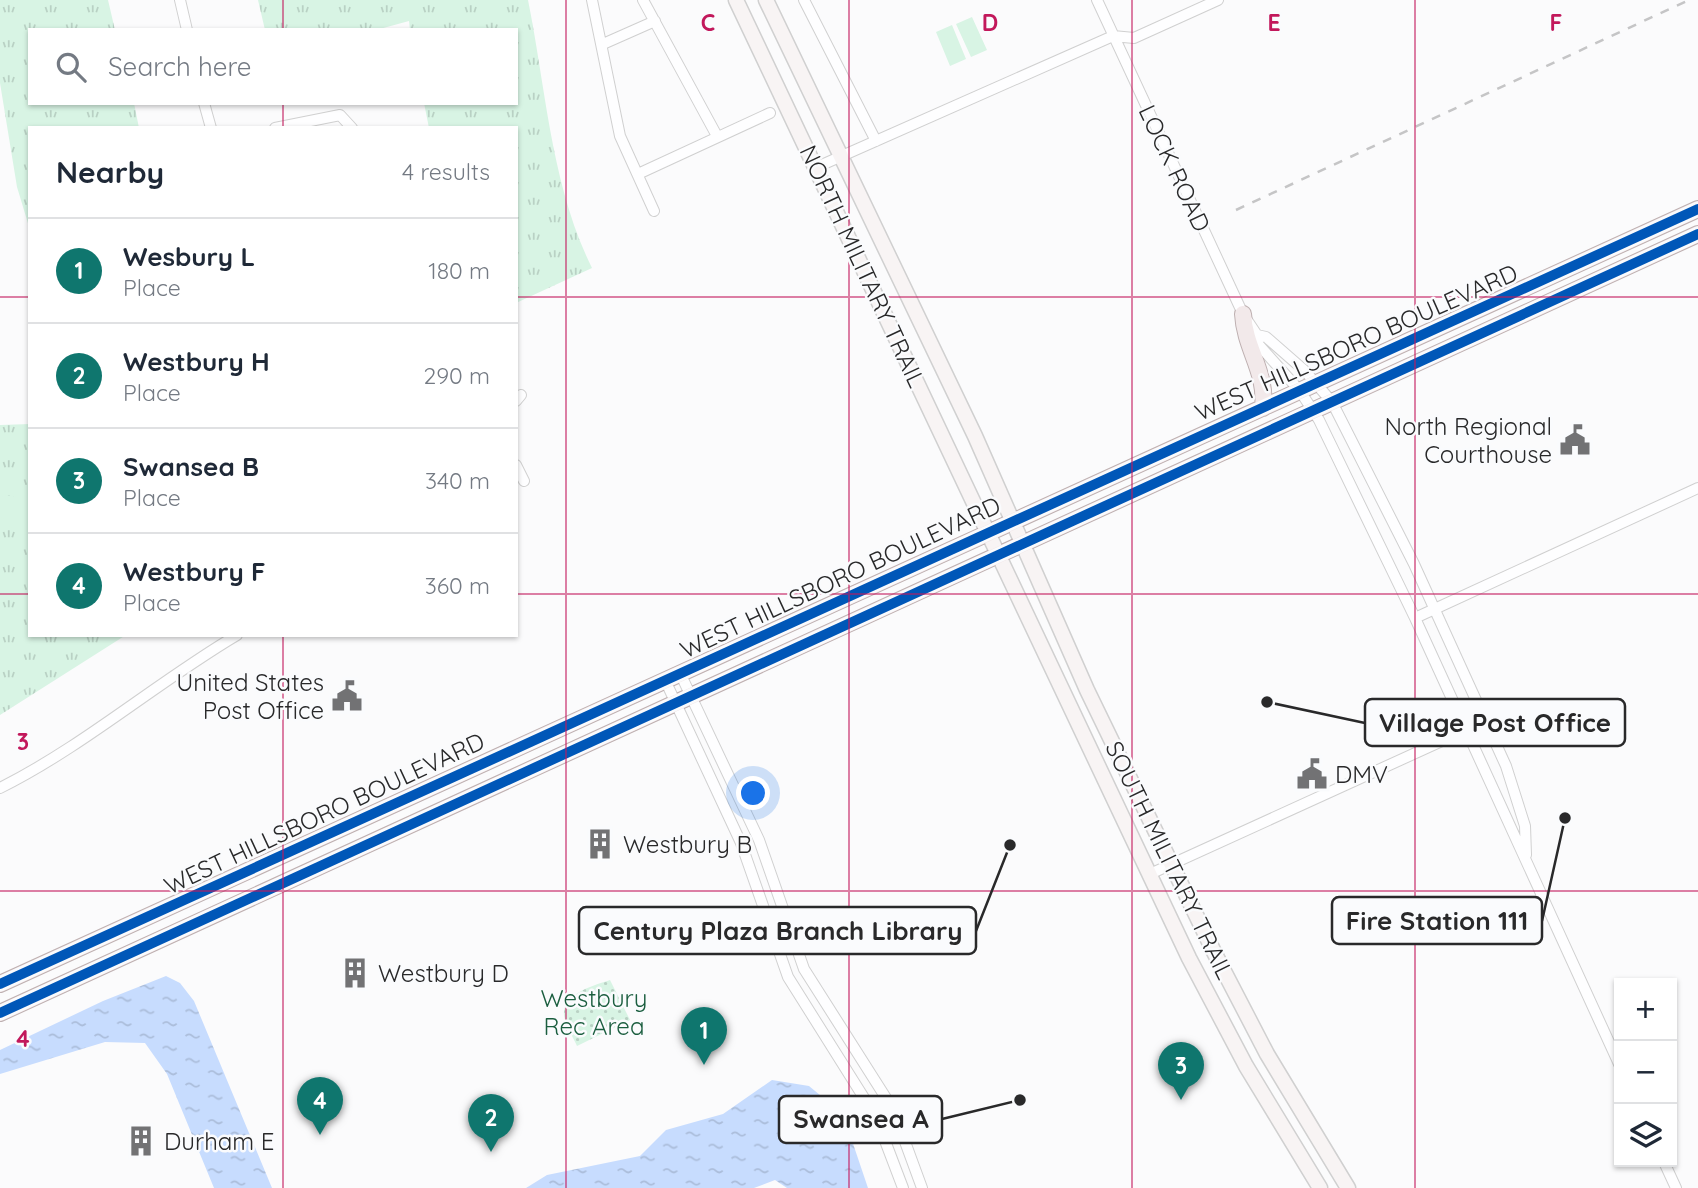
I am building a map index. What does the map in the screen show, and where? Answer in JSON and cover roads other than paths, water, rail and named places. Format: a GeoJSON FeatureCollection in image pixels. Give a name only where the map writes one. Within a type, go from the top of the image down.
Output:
{"type":"FeatureCollection","features":[{"type":"Feature","properties":{"kind":"main road","name":"WEST HILLSBORO BOULEVARD"},"geometry":{"type":"LineString","coordinates":[[0,984],[1698,209]]}},
{"type":"Feature","properties":{"kind":"main road","name":"WEST HILLSBORO BOULEVARD"},"geometry":{"type":"LineString","coordinates":[[0,1013],[1698,234]]}},
{"type":"Feature","properties":{"kind":"main road"},"geometry":{"type":"LineString","coordinates":[[1525,313],[1547,279]]}},
{"type":"Feature","properties":{"kind":"main road"},"geometry":{"type":"LineString","coordinates":[[1243,314],[1244,332],[1263,377],[1263,408]]}},
{"type":"Feature","properties":{"kind":"main road"},"geometry":{"type":"LineString","coordinates":[[360,848],[361,832],[370,815]]}},
{"type":"Feature","properties":{"kind":"main road"},"geometry":{"type":"LineString","coordinates":[[323,865],[341,844],[344,827]]}},
{"type":"Feature","properties":{"kind":"street"},"geometry":{"type":"LineString","coordinates":[[180,0],[187,28]]}},
{"type":"Feature","properties":{"kind":"street"},"geometry":{"type":"LineString","coordinates":[[592,0],[620,136],[654,211]]}},
{"type":"Feature","properties":{"kind":"street"},"geometry":{"type":"LineString","coordinates":[[643,0],[717,136]]}},
{"type":"Feature","properties":{"kind":"street","name":"NORTH MILITARY TRAIL"},"geometry":{"type":"LineString","coordinates":[[736,0],[989,532]]}},
{"type":"Feature","properties":{"kind":"street","name":"NORTH MILITARY TRAIL"},"geometry":{"type":"LineString","coordinates":[[766,0],[1013,521]]}},
{"type":"Feature","properties":{"kind":"street"},"geometry":{"type":"LineString","coordinates":[[804,0],[876,141]]}},
{"type":"Feature","properties":{"kind":"street","name":"LOCK ROAD"},"geometry":{"type":"LineString","coordinates":[[1097,0],[1243,314],[1257,335],[1258,344],[1314,410],[1415,618],[1614,1053]]}},
{"type":"Feature","properties":{"kind":"street"},"geometry":{"type":"LineString","coordinates":[[817,167],[1113,36],[1134,38],[1218,0]]}},
{"type":"Feature","properties":{"kind":"street"},"geometry":{"type":"LineString","coordinates":[[603,44],[655,21]]}},
{"type":"Feature","properties":{"kind":"street"},"geometry":{"type":"LineString","coordinates":[[205,105],[210,126]]}},
{"type":"Feature","properties":{"kind":"street"},"geometry":{"type":"LineString","coordinates":[[638,174],[769,113]]}},
{"type":"Feature","properties":{"kind":"street"},"geometry":{"type":"LineString","coordinates":[[283,126],[340,114],[350,124]]}},
{"type":"Feature","properties":{"kind":"street","name":"LOCK ROAD"},"geometry":{"type":"LineString","coordinates":[[1257,335],[1266,337],[1317,383],[1332,402],[1435,609],[1506,765],[1525,826],[1526,859]]}},
{"type":"Feature","properties":{"kind":"street"},"geometry":{"type":"LineString","coordinates":[[518,469],[524,481]]}},
{"type":"Feature","properties":{"kind":"street"},"geometry":{"type":"LineString","coordinates":[[1415,618],[1698,488]]}},
{"type":"Feature","properties":{"kind":"street","name":"SOUTH MILITARY TRAIL"},"geometry":{"type":"LineString","coordinates":[[1013,521],[1087,690],[1171,865],[1267,1055],[1348,1188]]}},
{"type":"Feature","properties":{"kind":"street","name":"SOUTH MILITARY TRAIL"},"geometry":{"type":"LineString","coordinates":[[989,532],[1150,874],[1246,1066],[1320,1188]]}},
{"type":"Feature","properties":{"kind":"street"},"geometry":{"type":"LineString","coordinates":[[0,788],[41,768],[194,661],[234,637]]}},
{"type":"Feature","properties":{"kind":"street"},"geometry":{"type":"LineString","coordinates":[[673,677],[692,695],[760,840],[804,969],[893,1109],[922,1188]]}},
{"type":"Feature","properties":{"kind":"street"},"geometry":{"type":"LineString","coordinates":[[673,677],[676,703],[741,843],[788,977],[876,1117],[903,1188]]}},
{"type":"Feature","properties":{"kind":"street"},"geometry":{"type":"LineString","coordinates":[[1150,874],[1466,730]]}},
{"type":"Feature","properties":{"kind":"street"},"geometry":{"type":"LineString","coordinates":[[1666,1167],[1676,1188]]}},
{"type":"Feature","properties":{"kind":"water"},"geometry":{"type":"Polygon","coordinates":[[[166,976],[180,983],[194,1001],[272,1188],[214,1188],[167,1074],[145,1043],[105,1042],[0,1074],[0,1050],[103,1001],[166,976]]]}},
{"type":"Feature","properties":{"kind":"water"},"geometry":{"type":"Polygon","coordinates":[[[772,1080],[809,1086],[843,1114],[868,1188],[787,1188],[775,1180],[754,1188],[526,1188],[547,1175],[640,1156],[666,1130],[723,1114],[772,1080]]]}},
{"type":"Feature","properties":{"kind":"railway"},"geometry":{"type":"LineString","coordinates":[[1236,210],[1689,0]]}},
{"type":"Feature","properties":{"kind":"place","name":"North Regional Courthouse"},"geometry":{"type":"Point","coordinates":[1575,440]}},
{"type":"Feature","properties":{"kind":"place","name":"United States Post Office"},"geometry":{"type":"Point","coordinates":[347,696]}},
{"type":"Feature","properties":{"kind":"place","name":"Village Post Office"},"geometry":{"type":"Point","coordinates":[1267,702]}},
{"type":"Feature","properties":{"kind":"place","name":"DMV"},"geometry":{"type":"Point","coordinates":[1312,774]}},
{"type":"Feature","properties":{"kind":"place","name":"Fire Station 111"},"geometry":{"type":"Point","coordinates":[1565,818]}},
{"type":"Feature","properties":{"kind":"place","name":"Westbury B"},"geometry":{"type":"Point","coordinates":[600,844]}},
{"type":"Feature","properties":{"kind":"place","name":"Century Plaza Branch Library"},"geometry":{"type":"Point","coordinates":[1010,845]}},
{"type":"Feature","properties":{"kind":"place","name":"Westbury D"},"geometry":{"type":"Point","coordinates":[355,973]}},
{"type":"Feature","properties":{"kind":"place","name":"Wesbury L"},"geometry":{"type":"Point","coordinates":[704,1065]}},
{"type":"Feature","properties":{"kind":"place","name":"Swansea A"},"geometry":{"type":"Point","coordinates":[1020,1100]}},
{"type":"Feature","properties":{"kind":"place","name":"Swansea B"},"geometry":{"type":"Point","coordinates":[1181,1100]}},
{"type":"Feature","properties":{"kind":"place","name":"Westbury F"},"geometry":{"type":"Point","coordinates":[320,1135]}},
{"type":"Feature","properties":{"kind":"place","name":"Durham E"},"geometry":{"type":"Point","coordinates":[141,1141]}},
{"type":"Feature","properties":{"kind":"place","name":"Westbury H"},"geometry":{"type":"Point","coordinates":[491,1152]}},
{"type":"Feature","properties":{"kind":"park label","name":"Westbury Rec Area"},"geometry":{"type":"Point","coordinates":[594,1012]}}]}
